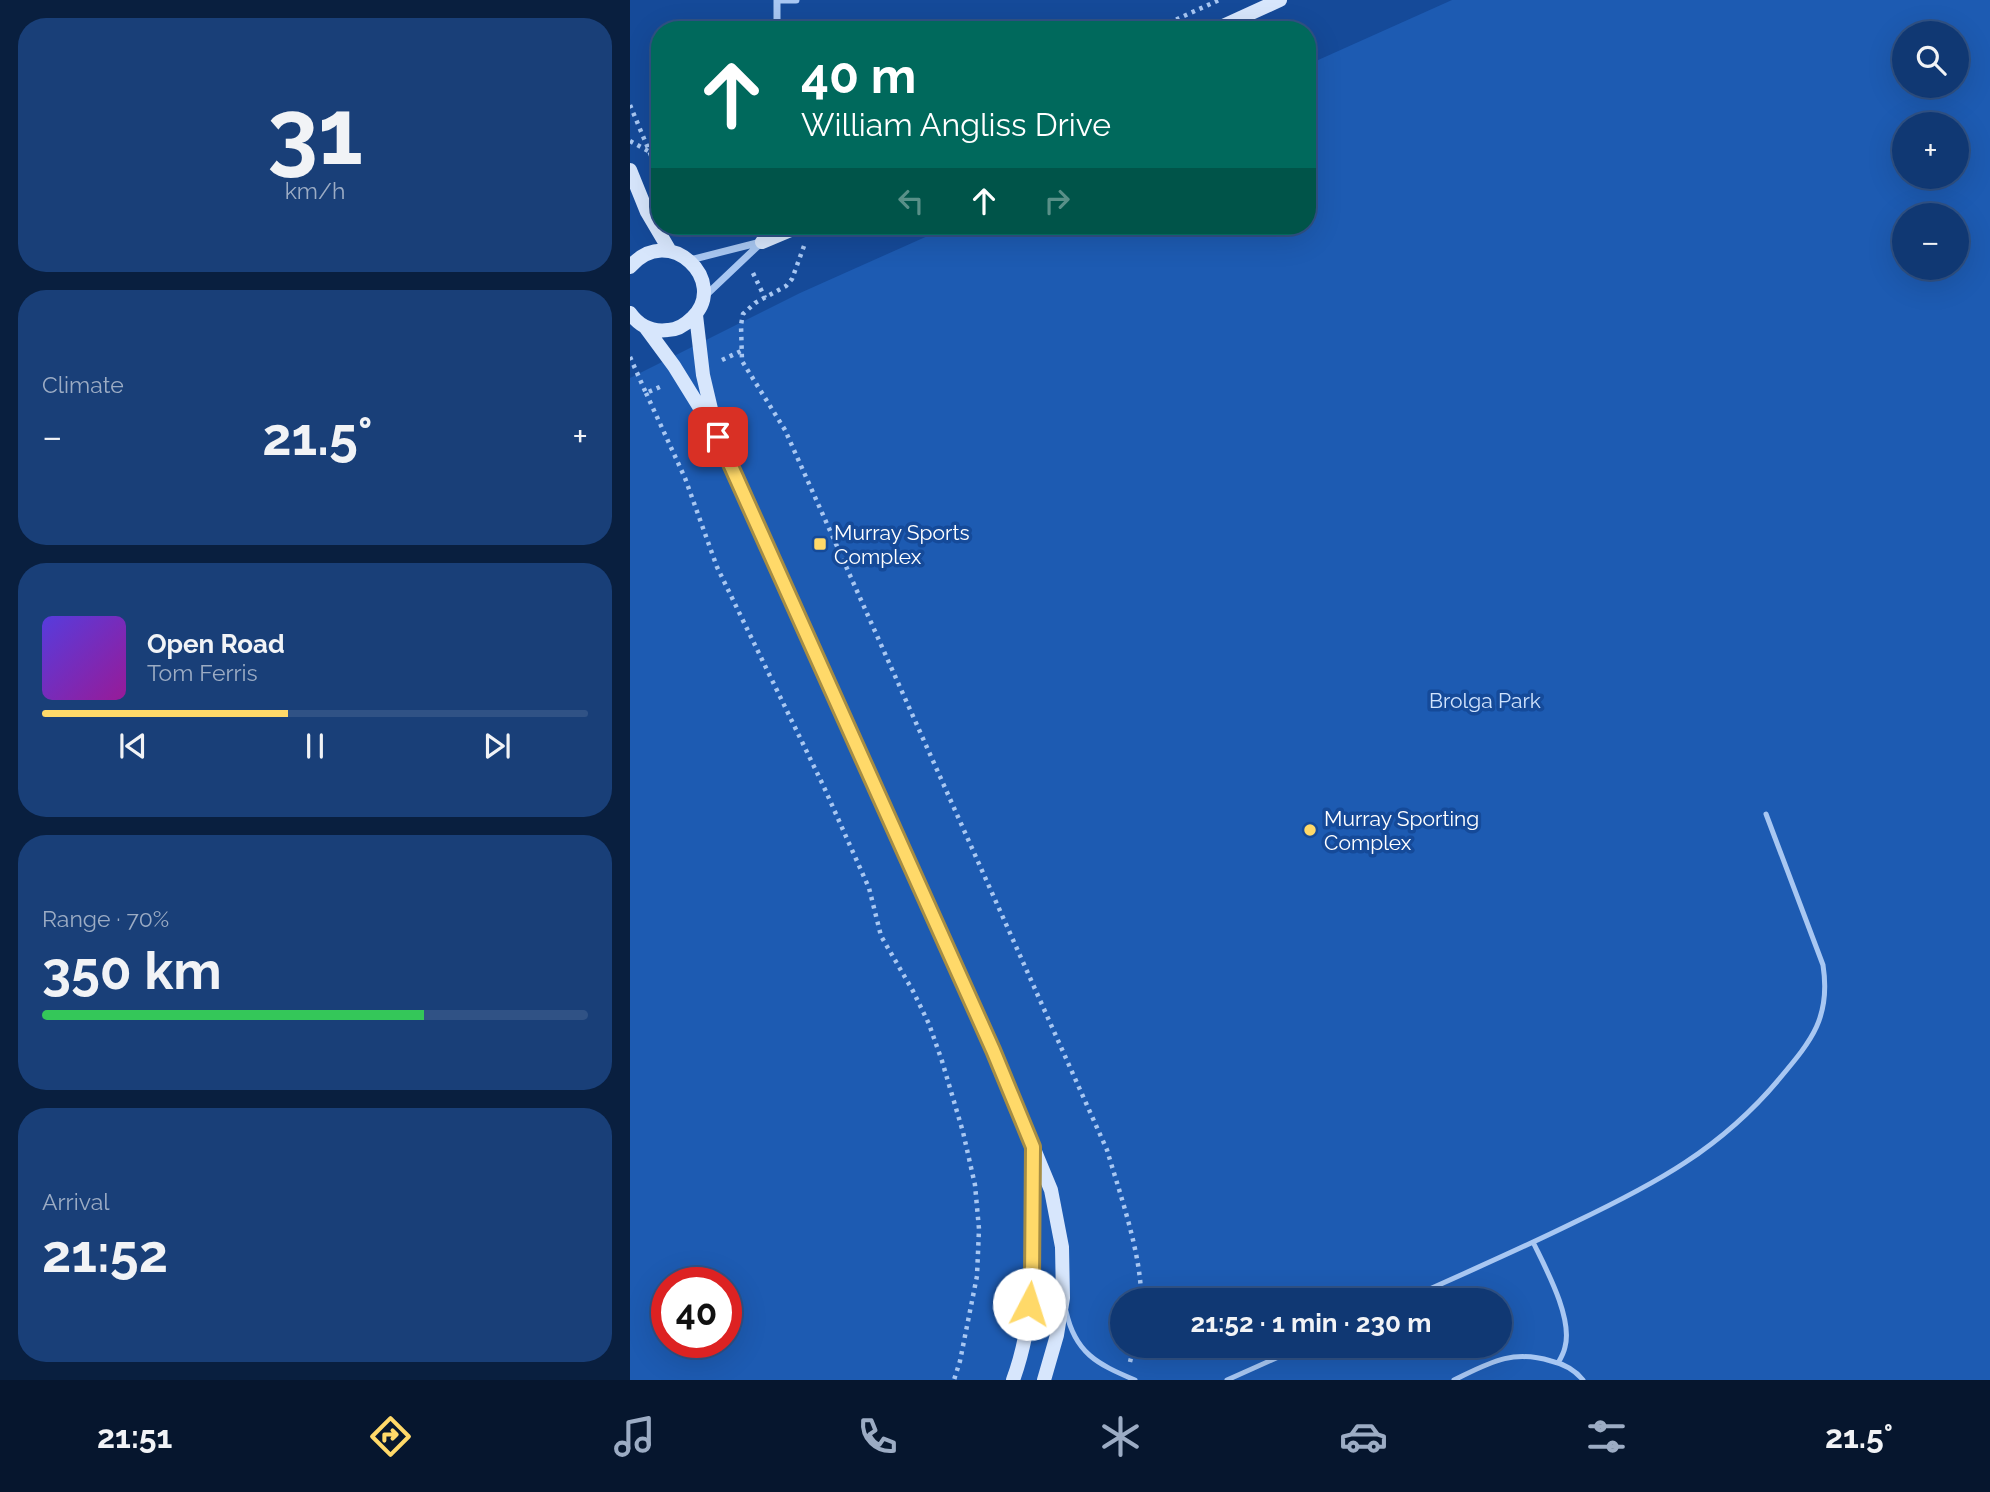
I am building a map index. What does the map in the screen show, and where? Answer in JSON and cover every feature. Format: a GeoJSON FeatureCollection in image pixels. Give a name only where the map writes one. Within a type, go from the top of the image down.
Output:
{"type":"FeatureCollection","features":[{"type":"Feature","properties":{"kind":"street"},"geometry":{"type":"LineString","coordinates":[[777,21],[777,0],[796,0]]}},
{"type":"Feature","properties":{"kind":"street"},"geometry":{"type":"LineString","coordinates":[[1234,21],[1280,0]]}},
{"type":"Feature","properties":{"kind":"street"},"geometry":{"type":"LineString","coordinates":[[630,170],[651,219]]}},
{"type":"Feature","properties":{"kind":"street"},"geometry":{"type":"LineString","coordinates":[[661,235],[670,251]]}},
{"type":"Feature","properties":{"kind":"street"},"geometry":{"type":"LineString","coordinates":[[690,260],[789,235]]}},
{"type":"Feature","properties":{"kind":"street"},"geometry":{"type":"LineString","coordinates":[[702,299],[762,242]]}},
{"type":"Feature","properties":{"kind":"street"},"geometry":{"type":"LineString","coordinates":[[630,267],[642,256],[656,251],[670,251],[690,260],[698,272],[703,285],[702,299],[696,315],[703,375],[718,437]]}},
{"type":"Feature","properties":{"kind":"street"},"geometry":{"type":"LineString","coordinates":[[630,313],[646,328],[674,366],[718,437],[993,1050],[1051,1190],[1062,1247],[1063,1298],[1057,1335],[1044,1380]]}},
{"type":"Feature","properties":{"kind":"street"},"geometry":{"type":"LineString","coordinates":[[646,328],[673,330],[696,315]]}},
{"type":"Feature","properties":{"kind":"street"},"geometry":{"type":"LineString","coordinates":[[1013,1380],[1024,1351],[1032,1281],[1033,1147]]}},
{"type":"Feature","properties":{"kind":"lane"},"geometry":{"type":"LineString","coordinates":[[1431,1288],[1639,1191],[1696,1156],[1755,1108],[1811,1040],[1820,1023],[1824,1004],[1826,984],[1823,965],[1766,814]]}},
{"type":"Feature","properties":{"kind":"lane"},"geometry":{"type":"LineString","coordinates":[[1533,1242],[1557,1292],[1564,1320],[1566,1346],[1558,1363]]}},
{"type":"Feature","properties":{"kind":"lane"},"geometry":{"type":"LineString","coordinates":[[1063,1298],[1070,1329],[1078,1345],[1113,1371],[1135,1380]]}},
{"type":"Feature","properties":{"kind":"lane"},"geometry":{"type":"LineString","coordinates":[[1454,1380],[1498,1359],[1515,1355],[1535,1356],[1558,1363],[1576,1372],[1583,1380]]}},
{"type":"Feature","properties":{"kind":"lane"},"geometry":{"type":"LineString","coordinates":[[1227,1380],[1276,1358]]}},
{"type":"Feature","properties":{"kind":"path"},"geometry":{"type":"LineString","coordinates":[[1173,21],[1219,0]]}},
{"type":"Feature","properties":{"kind":"path"},"geometry":{"type":"LineString","coordinates":[[630,105],[650,152]]}},
{"type":"Feature","properties":{"kind":"path"},"geometry":{"type":"LineString","coordinates":[[630,141],[650,152]]}},
{"type":"Feature","properties":{"kind":"path"},"geometry":{"type":"LineString","coordinates":[[803,235],[793,279],[743,314],[742,361],[785,430],[1107,1150],[1142,1288]]}},
{"type":"Feature","properties":{"kind":"path"},"geometry":{"type":"LineString","coordinates":[[760,286],[765,298]]}},
{"type":"Feature","properties":{"kind":"path"},"geometry":{"type":"LineString","coordinates":[[722,360],[741,351]]}},
{"type":"Feature","properties":{"kind":"path"},"geometry":{"type":"LineString","coordinates":[[630,357],[685,478],[717,567],[828,796],[869,888],[881,936],[913,991],[929,1024],[942,1061],[967,1146],[975,1185],[979,1229],[977,1276],[954,1380]]}},
{"type":"Feature","properties":{"kind":"path"},"geometry":{"type":"LineString","coordinates":[[646,393],[663,386]]}},
{"type":"Feature","properties":{"kind":"path"},"geometry":{"type":"LineString","coordinates":[[1128,1369],[1131,1358]]}},
{"type":"Feature","properties":{"kind":"green space","name":"Murray Sporting Complex"},"geometry":{"type":"Polygon","coordinates":[[[1452,0],[1990,0],[1990,1380],[630,1380],[630,378],[800,293],[930,235],[1316,235],[1316,61],[1452,0]]]}},
{"type":"Feature","properties":{"kind":"place","name":"Murray Sports Complex"},"geometry":{"type":"Point","coordinates":[820,544]}},
{"type":"Feature","properties":{"kind":"place","name":"Murray Sporting Complex"},"geometry":{"type":"Point","coordinates":[1310,830]}},
{"type":"Feature","properties":{"kind":"route"},"geometry":{"type":"LineString","coordinates":[[718,437],[993,1050],[1033,1147],[1032,1281],[1029,1304]]}},
{"type":"Feature","properties":{"kind":"park label","name":"Brolga Park"},"geometry":{"type":"Point","coordinates":[1485,700]}}]}
